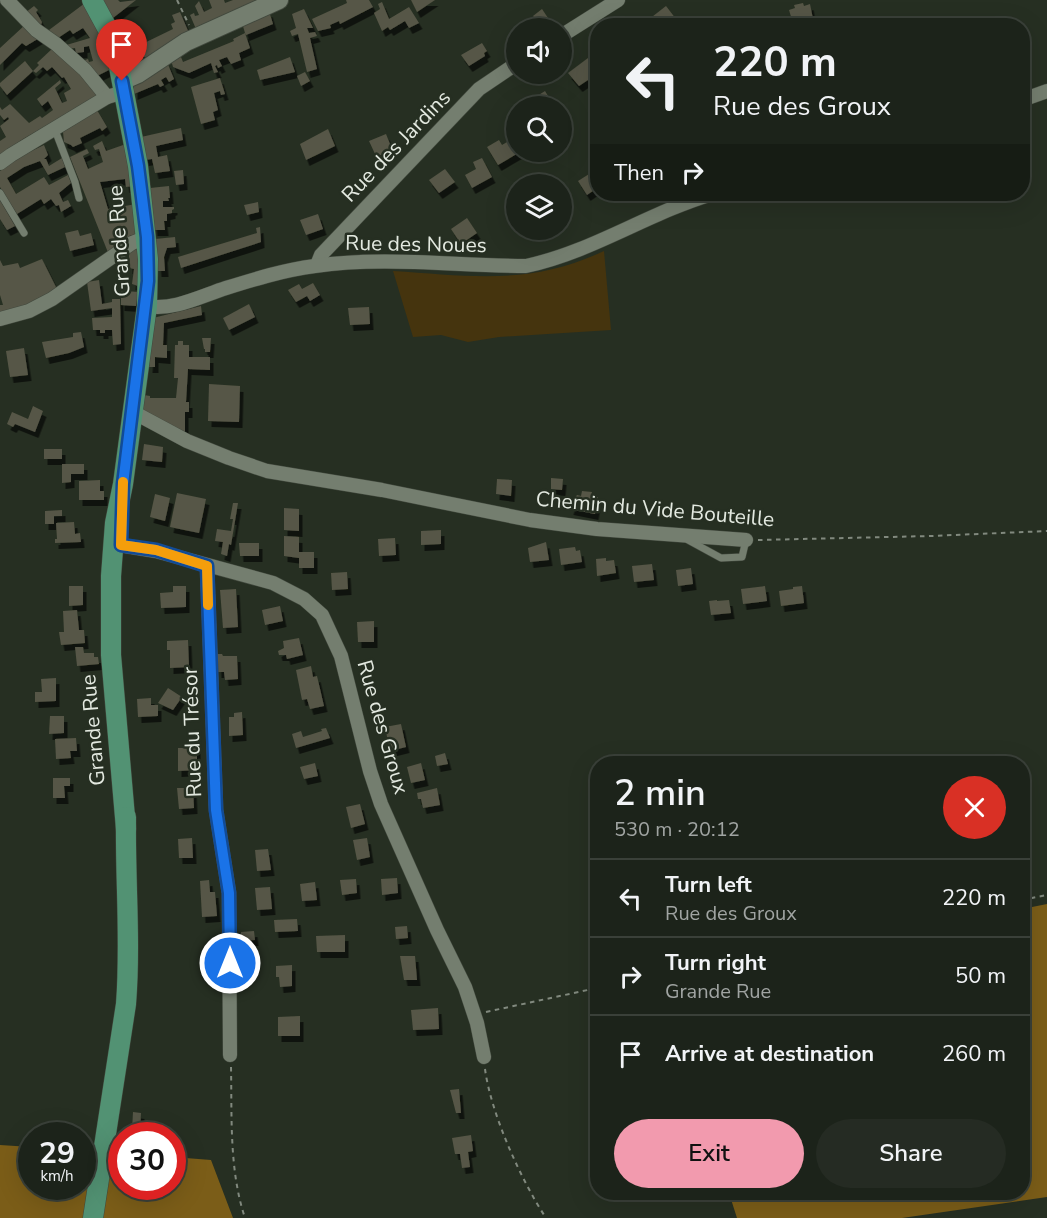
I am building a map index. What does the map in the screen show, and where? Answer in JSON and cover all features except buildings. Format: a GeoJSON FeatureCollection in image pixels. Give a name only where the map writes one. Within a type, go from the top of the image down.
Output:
{"type":"FeatureCollection","features":[{"type":"Feature","properties":{"kind":"main road","name":"Grande Rue"},"geometry":{"type":"LineString","coordinates":[[92,0],[112,37],[118,90],[138,166],[147,237],[148,281],[147,306],[117,545],[126,756],[129,948],[126,1004],[93,1218]]}},
{"type":"Feature","properties":{"kind":"street"},"geometry":{"type":"LineString","coordinates":[[8,0],[36,30],[56,44],[84,70],[118,90]]}},
{"type":"Feature","properties":{"kind":"street"},"geometry":{"type":"LineString","coordinates":[[0,164],[118,90],[158,60],[195,38],[279,0]]}},
{"type":"Feature","properties":{"kind":"street"},"geometry":{"type":"LineString","coordinates":[[572,29],[618,0]]}},
{"type":"Feature","properties":{"kind":"street","name":"Rue des Jardins"},"geometry":{"type":"LineString","coordinates":[[317,265],[321,255],[479,89],[506,71]]}},
{"type":"Feature","properties":{"kind":"street"},"geometry":{"type":"LineString","coordinates":[[1030,97],[1047,91]]}},
{"type":"Feature","properties":{"kind":"street","name":"Rue des Noues"},"geometry":{"type":"LineString","coordinates":[[147,306],[166,307],[256,279],[317,265],[383,263],[526,266],[574,252],[668,209],[691,201]]}},
{"type":"Feature","properties":{"kind":"street"},"geometry":{"type":"LineString","coordinates":[[0,319],[37,307],[132,243],[147,237]]}},
{"type":"Feature","properties":{"kind":"street","name":"Chemin du Vide Bouteille"},"geometry":{"type":"LineString","coordinates":[[133,412],[187,441],[267,471],[382,490],[530,520],[597,529],[747,540]]}},
{"type":"Feature","properties":{"kind":"street","name":"Rue des Groux"},"geometry":{"type":"LineString","coordinates":[[117,545],[156,550],[273,583],[304,599],[322,615],[341,656],[370,771],[381,804],[465,987],[474,1014],[483,1058]]}},
{"type":"Feature","properties":{"kind":"street","name":"Rue du Trésor"},"geometry":{"type":"LineString","coordinates":[[207,566],[216,810],[229,893],[231,1055]]}},
{"type":"Feature","properties":{"kind":"lane"},"geometry":{"type":"LineString","coordinates":[[55,130],[79,198]]}},
{"type":"Feature","properties":{"kind":"lane"},"geometry":{"type":"LineString","coordinates":[[0,193],[24,233]]}},
{"type":"Feature","properties":{"kind":"lane"},"geometry":{"type":"LineString","coordinates":[[680,535],[721,558],[742,557],[747,540]]}},
{"type":"Feature","properties":{"kind":"path"},"geometry":{"type":"LineString","coordinates":[[177,0],[195,38]]}},
{"type":"Feature","properties":{"kind":"path","name":"Chemin du Vide Bouteille"},"geometry":{"type":"LineString","coordinates":[[747,540],[779,541],[1047,531]]}},
{"type":"Feature","properties":{"kind":"path"},"geometry":{"type":"LineString","coordinates":[[1030,898],[1047,895]]}},
{"type":"Feature","properties":{"kind":"path"},"geometry":{"type":"LineString","coordinates":[[474,1014],[590,989]]}},
{"type":"Feature","properties":{"kind":"path"},"geometry":{"type":"LineString","coordinates":[[231,1055],[233,1166],[245,1218]]}},
{"type":"Feature","properties":{"kind":"path"},"geometry":{"type":"LineString","coordinates":[[483,1058],[488,1090],[524,1179],[546,1218]]}},
{"type":"Feature","properties":{"kind":"shaded area"},"geometry":{"type":"Polygon","coordinates":[[[604,251],[611,330],[499,337],[468,342],[441,335],[413,337],[393,271],[475,276],[525,274],[551,270],[604,251]]]}},
{"type":"Feature","properties":{"kind":"shaded area"},"geometry":{"type":"Polygon","coordinates":[[[1047,904],[1047,1197],[1030,1199],[1030,907],[1047,904]]]}},
{"type":"Feature","properties":{"kind":"shaded area"},"geometry":{"type":"Polygon","coordinates":[[[0,1145],[18,1146],[18,1200],[96,1200],[96,1152],[108,1153],[108,1200],[186,1200],[186,1158],[211,1160],[233,1218],[0,1218],[0,1145]]]}},
{"type":"Feature","properties":{"kind":"shaded area"},"geometry":{"type":"Polygon","coordinates":[[[731,1200],[1026,1200],[902,1218],[737,1218],[731,1200]]]}},
{"type":"Feature","properties":{"kind":"slow traffic"},"geometry":{"type":"LineString","coordinates":[[123,482],[121,545],[156,550],[207,566],[208,605]]}},
{"type":"Feature","properties":{"kind":"route"},"geometry":{"type":"LineString","coordinates":[[122,81],[138,166],[147,237],[148,281],[147,306],[123,484],[121,545],[156,550],[207,566],[216,810],[229,893],[230,963]]}}]}
